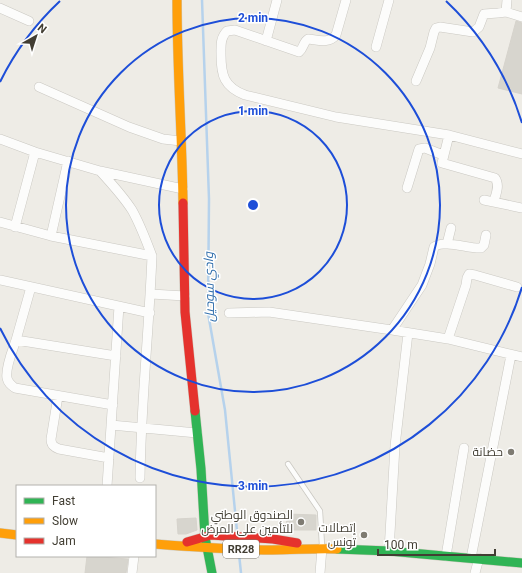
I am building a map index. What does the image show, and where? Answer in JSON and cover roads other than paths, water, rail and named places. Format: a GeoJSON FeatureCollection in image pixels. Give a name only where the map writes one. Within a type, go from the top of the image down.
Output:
{"type":"FeatureCollection","features":[{"type":"Feature","properties":{"kind":"street"},"geometry":{"type":"LineString","coordinates":[[177,0],[177,58],[183,189],[185,296],[197,433],[208,536],[211,551],[212,573]]}},
{"type":"Feature","properties":{"kind":"street"},"geometry":{"type":"LineString","coordinates":[[266,40],[277,0]]}},
{"type":"Feature","properties":{"kind":"street"},"geometry":{"type":"LineString","coordinates":[[346,0],[336,35],[328,41],[308,39],[299,52],[236,30],[229,30],[224,34],[221,44],[221,69],[223,77],[227,83],[239,92],[336,117],[450,135],[522,154]]}},
{"type":"Feature","properties":{"kind":"street"},"geometry":{"type":"LineString","coordinates":[[376,47],[389,0]]}},
{"type":"Feature","properties":{"kind":"street"},"geometry":{"type":"LineString","coordinates":[[506,12],[507,0]]}},
{"type":"Feature","properties":{"kind":"street"},"geometry":{"type":"LineString","coordinates":[[0,8],[29,21]]}},
{"type":"Feature","properties":{"kind":"street"},"geometry":{"type":"LineString","coordinates":[[416,81],[430,48],[436,28],[440,27],[473,32],[479,27],[484,14],[498,14],[506,12],[522,17]]}},
{"type":"Feature","properties":{"kind":"street"},"geometry":{"type":"LineString","coordinates":[[39,87],[129,127],[163,138],[181,141]]}},
{"type":"Feature","properties":{"kind":"street"},"geometry":{"type":"LineString","coordinates":[[450,135],[441,162],[495,178],[498,186],[494,202]]}},
{"type":"Feature","properties":{"kind":"street"},"geometry":{"type":"LineString","coordinates":[[0,139],[35,152],[100,171],[183,189]]}},
{"type":"Feature","properties":{"kind":"street"},"geometry":{"type":"LineString","coordinates":[[408,188],[419,149],[424,148],[443,155]]}},
{"type":"Feature","properties":{"kind":"street"},"geometry":{"type":"LineString","coordinates":[[15,227],[35,152]]}},
{"type":"Feature","properties":{"kind":"street"},"geometry":{"type":"LineString","coordinates":[[51,236],[68,161]]}},
{"type":"Feature","properties":{"kind":"street"},"geometry":{"type":"LineString","coordinates":[[100,171],[132,210],[143,232],[152,256],[150,313],[141,429],[140,478]]}},
{"type":"Feature","properties":{"kind":"street"},"geometry":{"type":"LineString","coordinates":[[484,200],[522,208]]}},
{"type":"Feature","properties":{"kind":"street"},"geometry":{"type":"LineString","coordinates":[[0,222],[51,236],[152,256]]}},
{"type":"Feature","properties":{"kind":"street"},"geometry":{"type":"LineString","coordinates":[[447,244],[451,228]]}},
{"type":"Feature","properties":{"kind":"street"},"geometry":{"type":"LineString","coordinates":[[392,330],[422,285],[430,264],[434,247],[436,245],[447,244],[481,248],[484,245],[486,235]]}},
{"type":"Feature","properties":{"kind":"street"},"geometry":{"type":"LineString","coordinates":[[448,339],[469,274],[517,287]]}},
{"type":"Feature","properties":{"kind":"street"},"geometry":{"type":"LineString","coordinates":[[0,280],[150,313]]}},
{"type":"Feature","properties":{"kind":"street"},"geometry":{"type":"LineString","coordinates":[[31,287],[7,372],[9,384],[15,388],[113,405]]}},
{"type":"Feature","properties":{"kind":"street"},"geometry":{"type":"LineString","coordinates":[[151,294],[185,296]]}},
{"type":"Feature","properties":{"kind":"street"},"geometry":{"type":"LineString","coordinates":[[108,485],[119,306]]}},
{"type":"Feature","properties":{"kind":"street"},"geometry":{"type":"LineString","coordinates":[[229,313],[269,312],[392,330],[448,339],[522,357]]}},
{"type":"Feature","properties":{"kind":"street"},"geometry":{"type":"LineString","coordinates":[[389,551],[394,446],[408,333]]}},
{"type":"Feature","properties":{"kind":"street"},"geometry":{"type":"LineString","coordinates":[[16,340],[116,356]]}},
{"type":"Feature","properties":{"kind":"street"},"geometry":{"type":"LineString","coordinates":[[475,573],[475,558],[511,355]]}},
{"type":"Feature","properties":{"kind":"street"},"geometry":{"type":"LineString","coordinates":[[58,396],[51,439],[53,445],[59,449],[109,458]]}},
{"type":"Feature","properties":{"kind":"street"},"geometry":{"type":"LineString","coordinates":[[111,425],[141,429],[197,433]]}},
{"type":"Feature","properties":{"kind":"street"},"geometry":{"type":"LineString","coordinates":[[446,556],[464,448]]}},
{"type":"Feature","properties":{"kind":"street"},"geometry":{"type":"LineString","coordinates":[[0,533],[16,535]]}},
{"type":"Feature","properties":{"kind":"street","name":"RR28"},"geometry":{"type":"LineString","coordinates":[[179,545],[208,536],[273,539],[320,548]]}},
{"type":"Feature","properties":{"kind":"street","name":"RR28"},"geometry":{"type":"LineString","coordinates":[[156,544],[179,545],[211,551],[320,548],[389,551],[522,563]]}},
{"type":"Feature","properties":{"kind":"street"},"geometry":{"type":"LineString","coordinates":[[320,548],[320,573]]}},
{"type":"Feature","properties":{"kind":"street"},"geometry":{"type":"LineString","coordinates":[[211,551],[284,556]]}},
{"type":"Feature","properties":{"kind":"street","name":"RR28"},"geometry":{"type":"LineString","coordinates":[[504,561],[522,556]]}},
{"type":"Feature","properties":{"kind":"street"},"geometry":{"type":"LineString","coordinates":[[132,573],[134,557]]}},
{"type":"Feature","properties":{"kind":"lane"},"geometry":{"type":"LineString","coordinates":[[288,464],[320,511],[320,548]]}},
{"type":"Feature","properties":{"kind":"waterway","name":"وادي سوحيل"},"geometry":{"type":"LineString","coordinates":[[202,0],[209,199],[208,313],[225,410],[237,531]]}},
{"type":"Feature","properties":{"kind":"waterway","name":"وادي سوحيل"},"geometry":{"type":"LineString","coordinates":[[239,554],[241,573]]}},
{"type":"Feature","properties":{"kind":"place","name":"حضانة"},"geometry":{"type":"Point","coordinates":[511,452]}},
{"type":"Feature","properties":{"kind":"place","name":"الصندوق الوطني للتأمين على المرض"},"geometry":{"type":"Point","coordinates":[301,522]}},
{"type":"Feature","properties":{"kind":"place","name":"إتصالات تونس"},"geometry":{"type":"Point","coordinates":[364,535]}}]}
